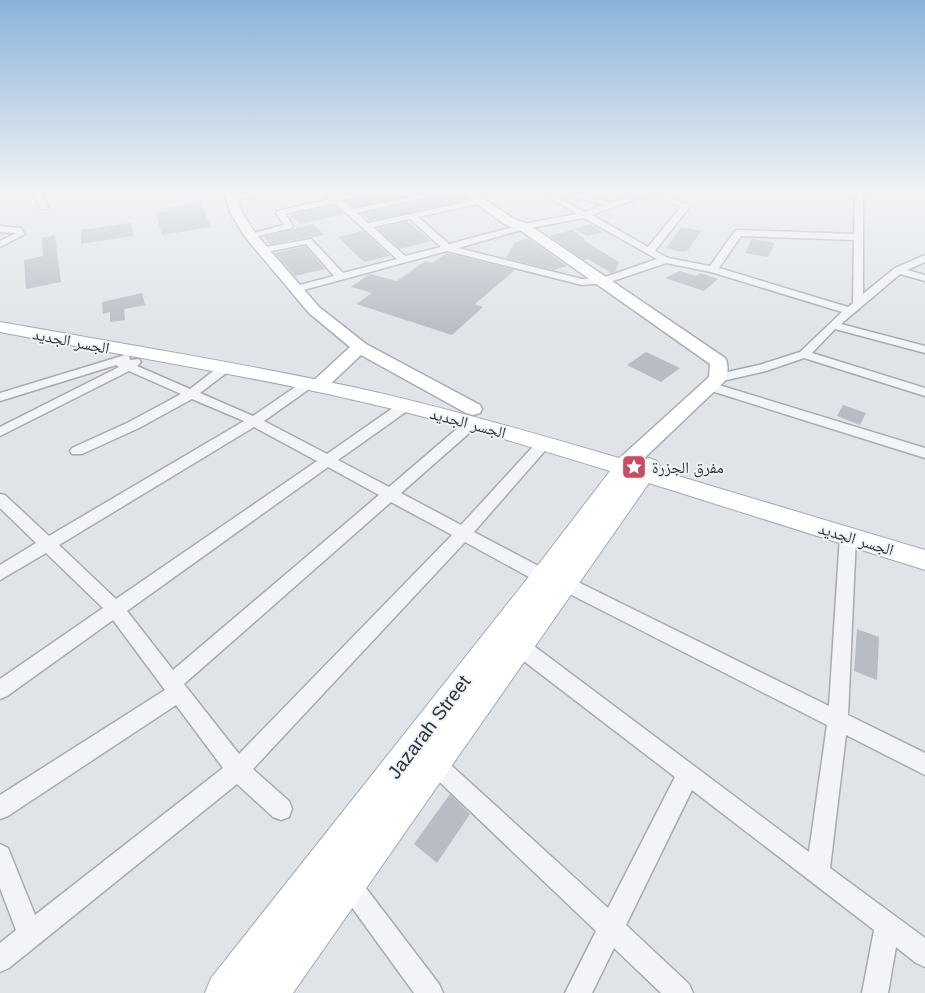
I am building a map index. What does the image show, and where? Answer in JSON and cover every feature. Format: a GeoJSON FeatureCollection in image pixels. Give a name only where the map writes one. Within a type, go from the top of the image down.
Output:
{"type":"FeatureCollection","features":[{"type":"Feature","properties":{"kind":"main road","name":"الجسر الجديد"},"geometry":{"type":"LineString","coordinates":[[0,316],[319,381],[472,416],[925,560]]}},
{"type":"Feature","properties":{"kind":"main road","name":"الجسر الجديد"},"geometry":{"type":"LineString","coordinates":[[0,327],[130,360],[225,368],[319,381],[405,406],[472,416],[545,442],[844,520],[925,546]]}},
{"type":"Feature","properties":{"kind":"main road","name":"Jazarah Street"},"geometry":{"type":"LineString","coordinates":[[226,993],[554,580],[637,467]]}},
{"type":"Feature","properties":{"kind":"main road","name":"Jazarah Street"},"geometry":{"type":"LineString","coordinates":[[268,993],[519,646],[554,580]]}},
{"type":"Feature","properties":{"kind":"street"},"geometry":{"type":"LineString","coordinates":[[0,808],[175,687],[390,495],[472,416],[360,347],[314,310],[253,239]]}},
{"type":"Feature","properties":{"kind":"street"},"geometry":{"type":"LineString","coordinates":[[382,239],[404,260]]}},
{"type":"Feature","properties":{"kind":"street"},"geometry":{"type":"LineString","coordinates":[[438,239],[448,248],[582,282],[603,281],[665,260]]}},
{"type":"Feature","properties":{"kind":"street"},"geometry":{"type":"LineString","coordinates":[[296,289],[479,239]]}},
{"type":"Feature","properties":{"kind":"street"},"geometry":{"type":"LineString","coordinates":[[542,239],[716,359],[720,366],[714,382],[637,467]]}},
{"type":"Feature","properties":{"kind":"street"},"geometry":{"type":"LineString","coordinates":[[627,239],[665,260],[713,269],[854,308]]}},
{"type":"Feature","properties":{"kind":"street"},"geometry":{"type":"LineString","coordinates":[[649,252],[659,239]]}},
{"type":"Feature","properties":{"kind":"street"},"geometry":{"type":"LineString","coordinates":[[713,269],[733,239]]}},
{"type":"Feature","properties":{"kind":"street"},"geometry":{"type":"LineString","coordinates":[[854,308],[859,239]]}},
{"type":"Feature","properties":{"kind":"street"},"geometry":{"type":"LineString","coordinates":[[262,250],[308,242],[341,277]]}},
{"type":"Feature","properties":{"kind":"street"},"geometry":{"type":"LineString","coordinates":[[714,382],[804,354],[833,325],[898,270],[925,258]]}},
{"type":"Feature","properties":{"kind":"street"},"geometry":{"type":"LineString","coordinates":[[898,270],[925,278]]}},
{"type":"Feature","properties":{"kind":"street"},"geometry":{"type":"LineString","coordinates":[[833,325],[925,350]]}},
{"type":"Feature","properties":{"kind":"street"},"geometry":{"type":"LineString","coordinates":[[0,573],[254,422],[319,381],[360,347]]}},
{"type":"Feature","properties":{"kind":"street"},"geometry":{"type":"LineString","coordinates":[[804,354],[925,392]]}},
{"type":"Feature","properties":{"kind":"street"},"geometry":{"type":"LineString","coordinates":[[0,432],[130,360]]}},
{"type":"Feature","properties":{"kind":"street"},"geometry":{"type":"LineString","coordinates":[[0,397],[130,360],[191,394],[254,422],[463,534],[925,764]]}},
{"type":"Feature","properties":{"kind":"street"},"geometry":{"type":"LineString","coordinates":[[77,452],[134,425],[191,394],[225,368]]}},
{"type":"Feature","properties":{"kind":"street"},"geometry":{"type":"LineString","coordinates":[[714,382],[925,453]]}},
{"type":"Feature","properties":{"kind":"street"},"geometry":{"type":"LineString","coordinates":[[0,690],[405,406]]}},
{"type":"Feature","properties":{"kind":"street"},"geometry":{"type":"LineString","coordinates":[[0,959],[238,770],[463,534],[545,442]]}},
{"type":"Feature","properties":{"kind":"street"},"geometry":{"type":"LineString","coordinates":[[0,498],[116,610],[238,770],[281,809]]}},
{"type":"Feature","properties":{"kind":"street"},"geometry":{"type":"LineString","coordinates":[[818,873],[838,720],[848,536]]}},
{"type":"Feature","properties":{"kind":"street"},"geometry":{"type":"LineString","coordinates":[[519,646],[925,954]]}},
{"type":"Feature","properties":{"kind":"street"},"geometry":{"type":"LineString","coordinates":[[434,763],[680,993]]}},
{"type":"Feature","properties":{"kind":"street"},"geometry":{"type":"LineString","coordinates":[[578,993],[688,775]]}},
{"type":"Feature","properties":{"kind":"street"},"geometry":{"type":"LineString","coordinates":[[0,856],[30,935]]}},
{"type":"Feature","properties":{"kind":"street"},"geometry":{"type":"LineString","coordinates":[[348,883],[430,993]]}},
{"type":"Feature","properties":{"kind":"street"},"geometry":{"type":"LineString","coordinates":[[875,993],[887,925]]}},
{"type":"Feature","properties":{"kind":"building"},"geometry":{"type":"Polygon","coordinates":[[[42,239],[56,239],[61,282],[26,289],[24,260],[43,256],[42,239]]]}},
{"type":"Feature","properties":{"kind":"building"},"geometry":{"type":"Polygon","coordinates":[[[81,239],[111,239],[81,244],[81,239]]]}},
{"type":"Feature","properties":{"kind":"building"},"geometry":{"type":"Polygon","coordinates":[[[266,239],[298,239],[270,244],[266,239]]]}},
{"type":"Feature","properties":{"kind":"building"},"geometry":{"type":"Polygon","coordinates":[[[340,239],[372,239],[390,256],[364,262],[340,239]]]}},
{"type":"Feature","properties":{"kind":"building"},"geometry":{"type":"Polygon","coordinates":[[[389,239],[429,239],[431,241],[400,249],[389,239]]]}},
{"type":"Feature","properties":{"kind":"building"},"geometry":{"type":"Polygon","coordinates":[[[530,239],[567,266],[553,270],[506,258],[515,242],[530,239]]]}},
{"type":"Feature","properties":{"kind":"building"},"geometry":{"type":"Polygon","coordinates":[[[554,239],[584,239],[619,262],[615,272],[611,273],[588,259],[584,260],[554,239]]]}},
{"type":"Feature","properties":{"kind":"building"},"geometry":{"type":"Polygon","coordinates":[[[672,239],[695,239],[688,250],[682,252],[666,248],[672,239]]]}},
{"type":"Feature","properties":{"kind":"building"},"geometry":{"type":"Polygon","coordinates":[[[752,239],[775,243],[768,257],[745,253],[752,239]]]}},
{"type":"Feature","properties":{"kind":"building"},"geometry":{"type":"Polygon","coordinates":[[[305,246],[325,269],[295,276],[275,253],[305,246]]]}},
{"type":"Feature","properties":{"kind":"building"},"geometry":{"type":"Polygon","coordinates":[[[447,253],[515,270],[475,304],[483,307],[452,335],[356,304],[372,293],[351,287],[370,274],[397,281],[425,261],[432,263],[447,253]]]}},
{"type":"Feature","properties":{"kind":"building"},"geometry":{"type":"Polygon","coordinates":[[[680,271],[696,276],[700,273],[718,279],[704,291],[665,278],[680,271]]]}},
{"type":"Feature","properties":{"kind":"building"},"geometry":{"type":"Polygon","coordinates":[[[142,293],[145,305],[124,309],[125,320],[110,322],[110,312],[103,314],[102,302],[142,293]]]}},
{"type":"Feature","properties":{"kind":"building"},"geometry":{"type":"Polygon","coordinates":[[[646,352],[680,368],[661,382],[627,365],[646,352]]]}},
{"type":"Feature","properties":{"kind":"building"},"geometry":{"type":"Polygon","coordinates":[[[843,405],[866,413],[860,425],[837,416],[843,405]]]}},
{"type":"Feature","properties":{"kind":"building"},"geometry":{"type":"Polygon","coordinates":[[[857,629],[879,637],[877,680],[854,671],[857,629]]]}},
{"type":"Feature","properties":{"kind":"building"},"geometry":{"type":"Polygon","coordinates":[[[450,794],[470,814],[437,863],[414,844],[450,794]]]}},
{"type":"Feature","properties":{"kind":"place","name":"مفرق الجزرة"},"geometry":{"type":"Point","coordinates":[634,467]}}]}
